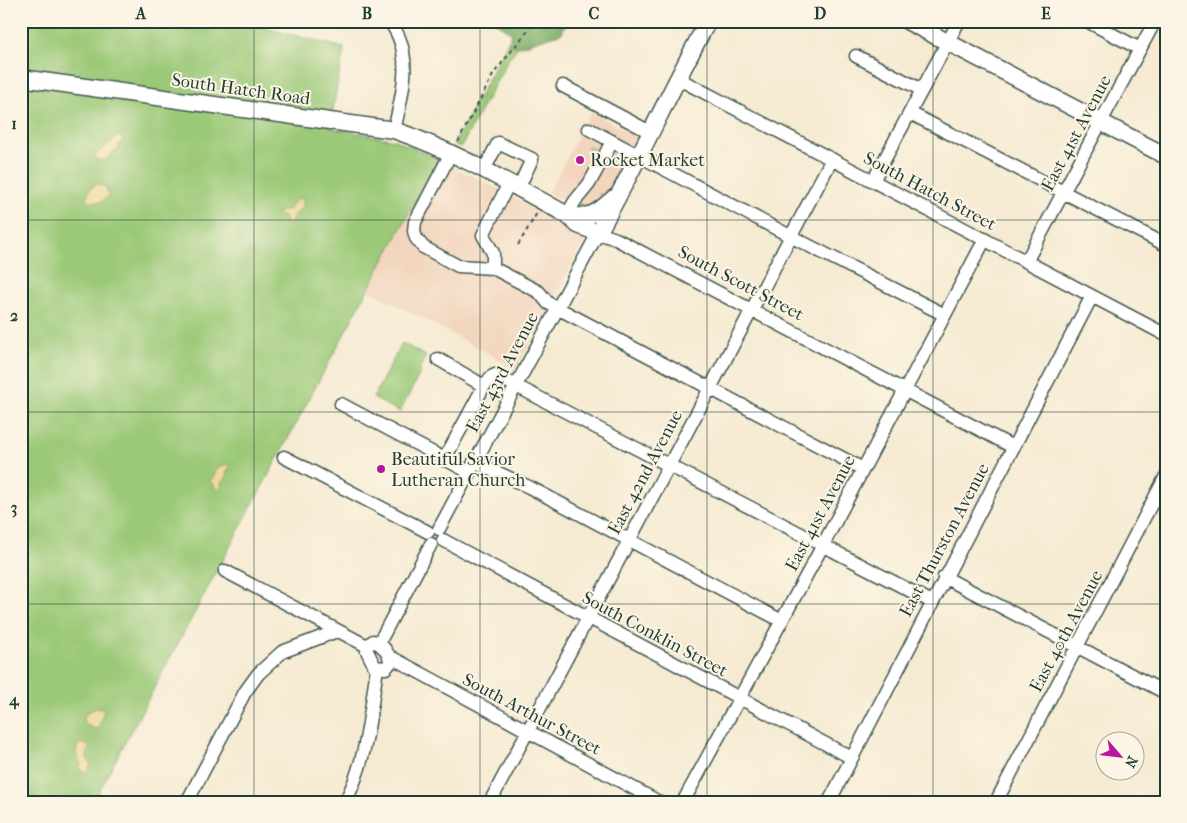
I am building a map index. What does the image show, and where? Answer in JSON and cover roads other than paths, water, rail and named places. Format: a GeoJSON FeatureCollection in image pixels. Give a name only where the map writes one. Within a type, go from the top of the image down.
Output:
{"type":"FeatureCollection","features":[{"type":"Feature","properties":{"kind":"main road"},"geometry":{"type":"LineString","coordinates":[[598,233],[652,133],[677,78],[708,21]]}},
{"type":"Feature","properties":{"kind":"main road"},"geometry":{"type":"LineString","coordinates":[[907,21],[1166,156]]}},
{"type":"Feature","properties":{"kind":"main road","name":"South Hatch Road"},"geometry":{"type":"LineString","coordinates":[[21,78],[394,130],[421,140],[454,148]]}},
{"type":"Feature","properties":{"kind":"main road","name":"South Scott Street"},"geometry":{"type":"LineString","coordinates":[[454,148],[484,170],[567,215],[578,225],[598,233]]}},
{"type":"Feature","properties":{"kind":"main road"},"geometry":{"type":"LineString","coordinates":[[567,215],[582,217],[592,215],[620,193]]}},
{"type":"Feature","properties":{"kind":"street"},"geometry":{"type":"LineString","coordinates":[[389,21],[400,42],[404,59],[404,90],[394,130]]}},
{"type":"Feature","properties":{"kind":"street"},"geometry":{"type":"LineString","coordinates":[[873,181],[959,21]]}},
{"type":"Feature","properties":{"kind":"street"},"geometry":{"type":"LineString","coordinates":[[1087,21],[1140,49]]}},
{"type":"Feature","properties":{"kind":"street","name":"East 41st Avenue"},"geometry":{"type":"LineString","coordinates":[[1027,260],[1155,21]]}},
{"type":"Feature","properties":{"kind":"street"},"geometry":{"type":"LineString","coordinates":[[856,56],[922,90]]}},
{"type":"Feature","properties":{"kind":"street","name":"South Hatch Street"},"geometry":{"type":"LineString","coordinates":[[677,78],[1027,260],[1166,335]]}},
{"type":"Feature","properties":{"kind":"street"},"geometry":{"type":"LineString","coordinates":[[563,86],[652,133]]}},
{"type":"Feature","properties":{"kind":"street"},"geometry":{"type":"LineString","coordinates":[[910,112],[1166,245]]}},
{"type":"Feature","properties":{"kind":"street"},"geometry":{"type":"LineString","coordinates":[[589,129],[606,152],[640,156],[944,315]]}},
{"type":"Feature","properties":{"kind":"street"},"geometry":{"type":"LineString","coordinates":[[484,170],[498,143],[532,159],[483,235],[493,253],[494,268]]}},
{"type":"Feature","properties":{"kind":"street"},"geometry":{"type":"LineString","coordinates":[[454,148],[415,222],[414,231],[416,238],[423,247],[458,266],[494,268],[539,292],[548,303],[557,308],[863,469]]}},
{"type":"Feature","properties":{"kind":"street"},"geometry":{"type":"LineString","coordinates":[[567,215],[575,201],[589,184],[606,152]]}},
{"type":"Feature","properties":{"kind":"street","name":"East 42nd Avenue"},"geometry":{"type":"LineString","coordinates":[[490,802],[832,159]]}},
{"type":"Feature","properties":{"kind":"street","name":"East 43rd Avenue"},"geometry":{"type":"LineString","coordinates":[[373,644],[435,536],[598,233]]}},
{"type":"Feature","properties":{"kind":"street","name":"South Scott Street"},"geometry":{"type":"LineString","coordinates":[[598,233],[616,239],[1013,447]]}},
{"type":"Feature","properties":{"kind":"street","name":"East 41st Avenue"},"geometry":{"type":"LineString","coordinates":[[682,802],[823,545],[985,239]]}},
{"type":"Feature","properties":{"kind":"street","name":"East Thurston Avenue"},"geometry":{"type":"LineString","coordinates":[[829,802],[944,577],[1092,296]]}},
{"type":"Feature","properties":{"kind":"street"},"geometry":{"type":"LineString","coordinates":[[438,358],[484,386]]}},
{"type":"Feature","properties":{"kind":"street"},"geometry":{"type":"LineString","coordinates":[[444,460],[484,386],[495,375],[516,384],[932,602]]}},
{"type":"Feature","properties":{"kind":"street"},"geometry":{"type":"LineString","coordinates":[[341,404],[444,460],[472,467],[529,487],[782,621]]}},
{"type":"Feature","properties":{"kind":"street","name":"South Conklin Street"},"geometry":{"type":"LineString","coordinates":[[284,457],[852,758]]}},
{"type":"Feature","properties":{"kind":"street","name":"East 40th Avenue"},"geometry":{"type":"LineString","coordinates":[[996,802],[1166,476]]}},
{"type":"Feature","properties":{"kind":"street"},"geometry":{"type":"LineString","coordinates":[[225,571],[337,631],[373,644],[389,656],[389,666],[382,669],[377,668],[373,664],[367,650],[373,644]]}},
{"type":"Feature","properties":{"kind":"street"},"geometry":{"type":"LineString","coordinates":[[944,577],[1166,693]]}},
{"type":"Feature","properties":{"kind":"street"},"geometry":{"type":"LineString","coordinates":[[187,802],[245,692],[258,674],[282,652],[337,631]]}},
{"type":"Feature","properties":{"kind":"street","name":"South Arthur Street"},"geometry":{"type":"LineString","coordinates":[[389,656],[659,802]]}},
{"type":"Feature","properties":{"kind":"street"},"geometry":{"type":"LineString","coordinates":[[345,802],[352,789],[362,758],[377,668]]}},
{"type":"Feature","properties":{"kind":"tunnel"},"geometry":{"type":"LineString","coordinates":[[594,158],[599,149]]}},
{"type":"Feature","properties":{"kind":"tunnel"},"geometry":{"type":"LineString","coordinates":[[608,166],[613,157]]}},
{"type":"Feature","properties":{"kind":"place","name":"Rocket Market"},"geometry":{"type":"Point","coordinates":[580,160]}},
{"type":"Feature","properties":{"kind":"place","name":"Beautiful Savior Lutheran Church"},"geometry":{"type":"Point","coordinates":[381,469]}}]}
